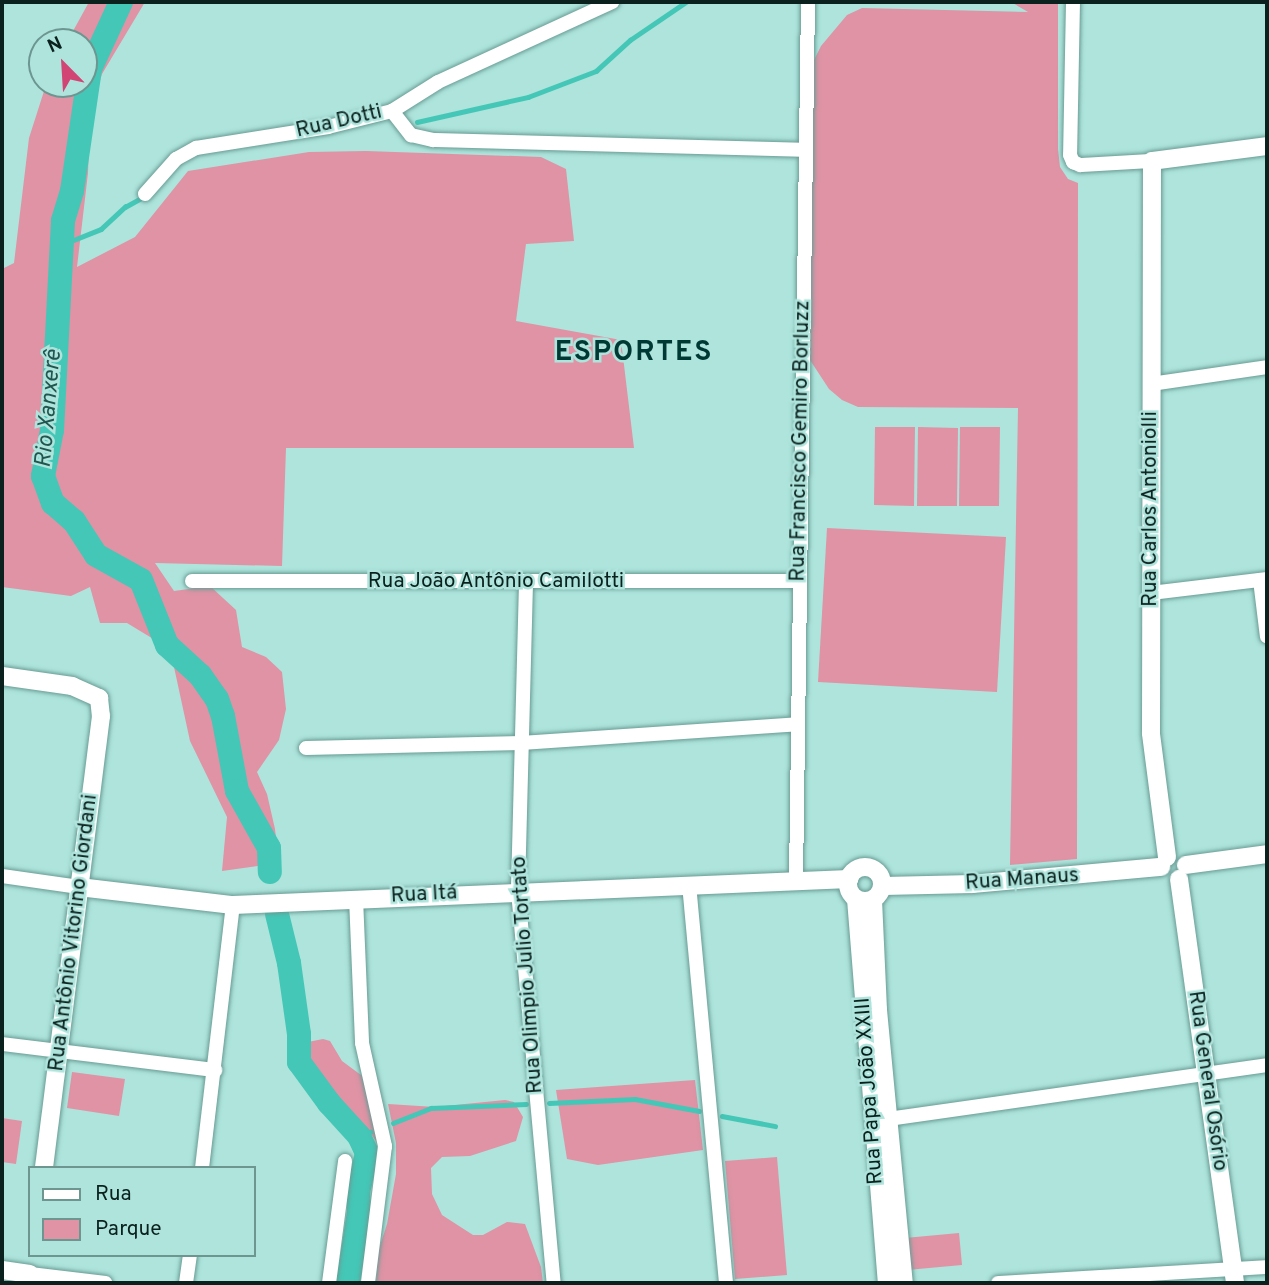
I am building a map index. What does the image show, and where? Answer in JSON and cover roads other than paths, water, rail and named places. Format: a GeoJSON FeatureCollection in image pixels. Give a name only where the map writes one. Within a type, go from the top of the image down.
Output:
{"type":"FeatureCollection","features":[{"type":"Feature","properties":{"kind":"street","name":"Rua Dotti"},"geometry":{"type":"LineString","coordinates":[[145,194],[176,159],[196,148],[328,127],[392,111],[438,82],[612,2]]}},
{"type":"Feature","properties":{"kind":"street","name":"Rua Francisco Gemiro Borluzz"},"geometry":{"type":"LineString","coordinates":[[796,881],[808,2]]}},
{"type":"Feature","properties":{"kind":"street"},"geometry":{"type":"LineString","coordinates":[[1073,2],[1070,155],[1073,162],[1080,165],[1152,161],[1267,146]]}},
{"type":"Feature","properties":{"kind":"street"},"geometry":{"type":"LineString","coordinates":[[392,111],[411,135],[433,140],[804,150]]}},
{"type":"Feature","properties":{"kind":"street","name":"Rua Carlos Antoniolli"},"geometry":{"type":"LineString","coordinates":[[1152,161],[1151,733],[1164,862]]}},
{"type":"Feature","properties":{"kind":"street"},"geometry":{"type":"LineString","coordinates":[[1151,384],[1267,367]]}},
{"type":"Feature","properties":{"kind":"street"},"geometry":{"type":"LineString","coordinates":[[1151,593],[1264,579],[1267,637]]}},
{"type":"Feature","properties":{"kind":"street","name":"Rua João Antônio Camilotti"},"geometry":{"type":"LineString","coordinates":[[192,580],[526,583],[800,581]]}},
{"type":"Feature","properties":{"kind":"street","name":"Rua Olimpio Julio Tortato"},"geometry":{"type":"LineString","coordinates":[[526,583],[517,891],[554,1283]]}},
{"type":"Feature","properties":{"kind":"street","name":"Rua Antônio Vitorino Giordani"},"geometry":{"type":"LineString","coordinates":[[2,676],[72,685],[99,698],[101,716],[44,1166]]}},
{"type":"Feature","properties":{"kind":"street"},"geometry":{"type":"LineString","coordinates":[[306,748],[522,743],[797,724]]}},
{"type":"Feature","properties":{"kind":"street"},"geometry":{"type":"LineString","coordinates":[[1164,862],[1167,878],[1183,872],[1267,854]]}},
{"type":"Feature","properties":{"kind":"street","name":"Rua Manaus"},"geometry":{"type":"LineString","coordinates":[[871,895],[1164,862]]}},
{"type":"Feature","properties":{"kind":"street"},"geometry":{"type":"LineString","coordinates":[[866,867],[880,875],[871,895],[849,890],[849,879],[856,870],[866,867]]}},
{"type":"Feature","properties":{"kind":"street","name":"Rua General Osório"},"geometry":{"type":"LineString","coordinates":[[1183,872],[1206,1075],[1233,1276]]}},
{"type":"Feature","properties":{"kind":"street","name":"Rua Itá"},"geometry":{"type":"LineString","coordinates":[[2,876],[233,905],[849,879]]}},
{"type":"Feature","properties":{"kind":"street"},"geometry":{"type":"LineString","coordinates":[[690,884],[726,1283]]}},
{"type":"Feature","properties":{"kind":"street","name":"Rua Papa João XXIII"},"geometry":{"type":"LineString","coordinates":[[871,895],[871,1011],[886,1185],[887,1283]]}},
{"type":"Feature","properties":{"kind":"street"},"geometry":{"type":"LineString","coordinates":[[356,898],[362,1043],[385,1146],[368,1283]]}},
{"type":"Feature","properties":{"kind":"street"},"geometry":{"type":"LineString","coordinates":[[202,1166],[233,905]]}},
{"type":"Feature","properties":{"kind":"street"},"geometry":{"type":"LineString","coordinates":[[2,1044],[215,1070]]}},
{"type":"Feature","properties":{"kind":"street"},"geometry":{"type":"LineString","coordinates":[[880,1120],[1267,1065]]}},
{"type":"Feature","properties":{"kind":"street"},"geometry":{"type":"LineString","coordinates":[[329,1283],[345,1161]]}},
{"type":"Feature","properties":{"kind":"street","name":"Rua Papa João XXIII"},"geometry":{"type":"LineString","coordinates":[[886,1185],[904,1283]]}},
{"type":"Feature","properties":{"kind":"street"},"geometry":{"type":"LineString","coordinates":[[29,1278],[32,1257]]}},
{"type":"Feature","properties":{"kind":"street"},"geometry":{"type":"LineString","coordinates":[[186,1283],[190,1257]]}},
{"type":"Feature","properties":{"kind":"street"},"geometry":{"type":"LineString","coordinates":[[998,1283],[1233,1276],[1267,1267]]}},
{"type":"Feature","properties":{"kind":"street"},"geometry":{"type":"LineString","coordinates":[[2,1270],[29,1278],[105,1283]]}},
{"type":"Feature","properties":{"kind":"waterway","name":"Rio Xanxerê"},"geometry":{"type":"LineString","coordinates":[[121,2],[90,69],[72,191],[63,221],[52,430],[43,476],[53,503],[74,521],[96,555],[141,580],[167,645],[200,675],[217,699],[223,716],[237,791],[269,848],[270,872]]}},
{"type":"Feature","properties":{"kind":"waterway"},"geometry":{"type":"LineString","coordinates":[[417,122],[528,97],[596,71],[630,40],[686,2]]}},
{"type":"Feature","properties":{"kind":"waterway"},"geometry":{"type":"LineString","coordinates":[[61,245],[101,229],[125,207],[145,196]]}},
{"type":"Feature","properties":{"kind":"waterway","name":"Rio Xanxerê"},"geometry":{"type":"LineString","coordinates":[[277,914],[289,963],[299,1034],[299,1062],[329,1103],[359,1136],[367,1153],[358,1191],[359,1212],[348,1283]]}},
{"type":"Feature","properties":{"kind":"waterway"},"geometry":{"type":"LineString","coordinates":[[549,1103],[635,1099],[699,1111]]}},
{"type":"Feature","properties":{"kind":"waterway"},"geometry":{"type":"LineString","coordinates":[[393,1123],[431,1108],[526,1104]]}},
{"type":"Feature","properties":{"kind":"waterway"},"geometry":{"type":"LineString","coordinates":[[722,1116],[775,1126]]}},
{"type":"Feature","properties":{"kind":"waterway"},"geometry":{"type":"LineString","coordinates":[[359,1136],[370,1132]]}},
{"type":"Feature","properties":{"kind":"district","name":"ESPORTES"},"geometry":{"type":"Point","coordinates":[634,353]}}]}
